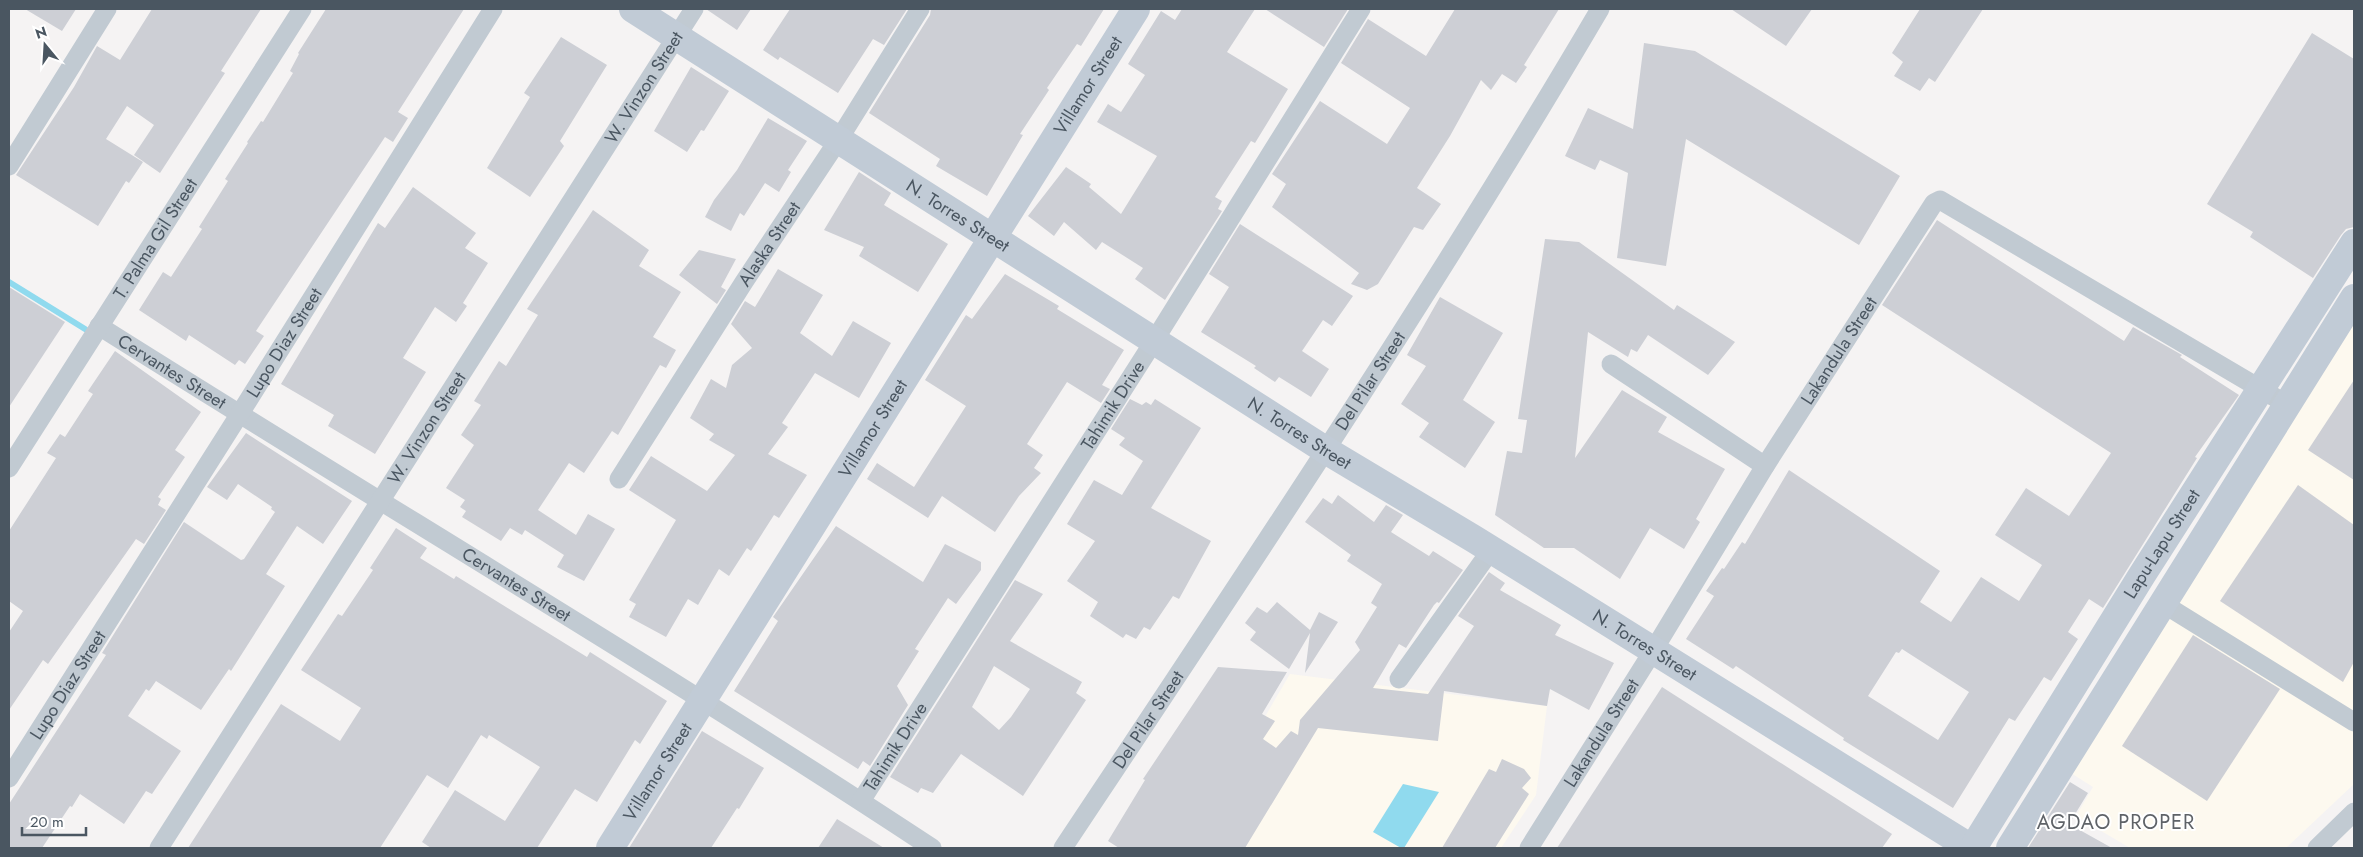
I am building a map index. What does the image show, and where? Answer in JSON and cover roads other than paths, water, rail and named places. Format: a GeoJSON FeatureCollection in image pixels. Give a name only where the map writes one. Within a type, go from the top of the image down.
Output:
{"type":"FeatureCollection","features":[{"type":"Feature","properties":{"kind":"street"},"geometry":{"type":"LineString","coordinates":[[9,166],[107,9]]}},
{"type":"Feature","properties":{"kind":"street","name":"T. Palma Gil Street"},"geometry":{"type":"LineString","coordinates":[[9,468],[302,9]]}},
{"type":"Feature","properties":{"kind":"street","name":"Lupo Diaz Street"},"geometry":{"type":"LineString","coordinates":[[9,778],[240,414],[493,9]]}},
{"type":"Feature","properties":{"kind":"street","name":"N. Torres Street"},"geometry":{"type":"LineString","coordinates":[[633,9],[1327,451],[1491,550],[1972,848]]}},
{"type":"Feature","properties":{"kind":"street","name":"W. Vinzon Street"},"geometry":{"type":"LineString","coordinates":[[160,848],[694,9]]}},
{"type":"Feature","properties":{"kind":"street","name":"Alaska Street"},"geometry":{"type":"LineString","coordinates":[[619,480],[744,282],[839,139],[920,9]]}},
{"type":"Feature","properties":{"kind":"street","name":"Villamor Street"},"geometry":{"type":"LineString","coordinates":[[610,848],[1136,9]]}},
{"type":"Feature","properties":{"kind":"street","name":"Tahimik Drive"},"geometry":{"type":"LineString","coordinates":[[861,801],[1154,341],[1361,9]]}},
{"type":"Feature","properties":{"kind":"street","name":"Del Pilar Street"},"geometry":{"type":"LineString","coordinates":[[1063,848],[1327,451],[1523,141],[1600,9]]}},
{"type":"Feature","properties":{"kind":"street","name":"Lakandula Street"},"geometry":{"type":"LineString","coordinates":[[1529,848],[1653,652],[1765,466],[1934,202],[1940,200],[2288,405]]}},
{"type":"Feature","properties":{"kind":"street","name":"Lapu-Lapu Street"},"geometry":{"type":"LineString","coordinates":[[1972,848],[2142,575],[2354,243]]}},
{"type":"Feature","properties":{"kind":"street","name":"Lapu-Lapu Street"},"geometry":{"type":"LineString","coordinates":[[2010,848],[2354,298]]}},
{"type":"Feature","properties":{"kind":"street","name":"Cervantes Street"},"geometry":{"type":"LineString","coordinates":[[99,326],[381,503],[703,700],[932,848]]}},
{"type":"Feature","properties":{"kind":"street"},"geometry":{"type":"LineString","coordinates":[[1611,364],[1765,466]]}},
{"type":"Feature","properties":{"kind":"street"},"geometry":{"type":"LineString","coordinates":[[1399,679],[1491,550]]}},
{"type":"Feature","properties":{"kind":"street"},"geometry":{"type":"LineString","coordinates":[[2162,603],[2354,722]]}},
{"type":"Feature","properties":{"kind":"street"},"geometry":{"type":"LineString","coordinates":[[2317,848],[2354,812]]}},
{"type":"Feature","properties":{"kind":"water"},"geometry":{"type":"Polygon","coordinates":[[[1403,784],[1439,792],[1404,848],[1401,848],[1373,832],[1403,784]]]}},
{"type":"Feature","properties":{"kind":"waterway"},"geometry":{"type":"LineString","coordinates":[[9,282],[85,329]]}},
{"type":"Feature","properties":{"kind":"district","name":"AGDAO PROPER"},"geometry":{"type":"Point","coordinates":[2116,822]}}]}
